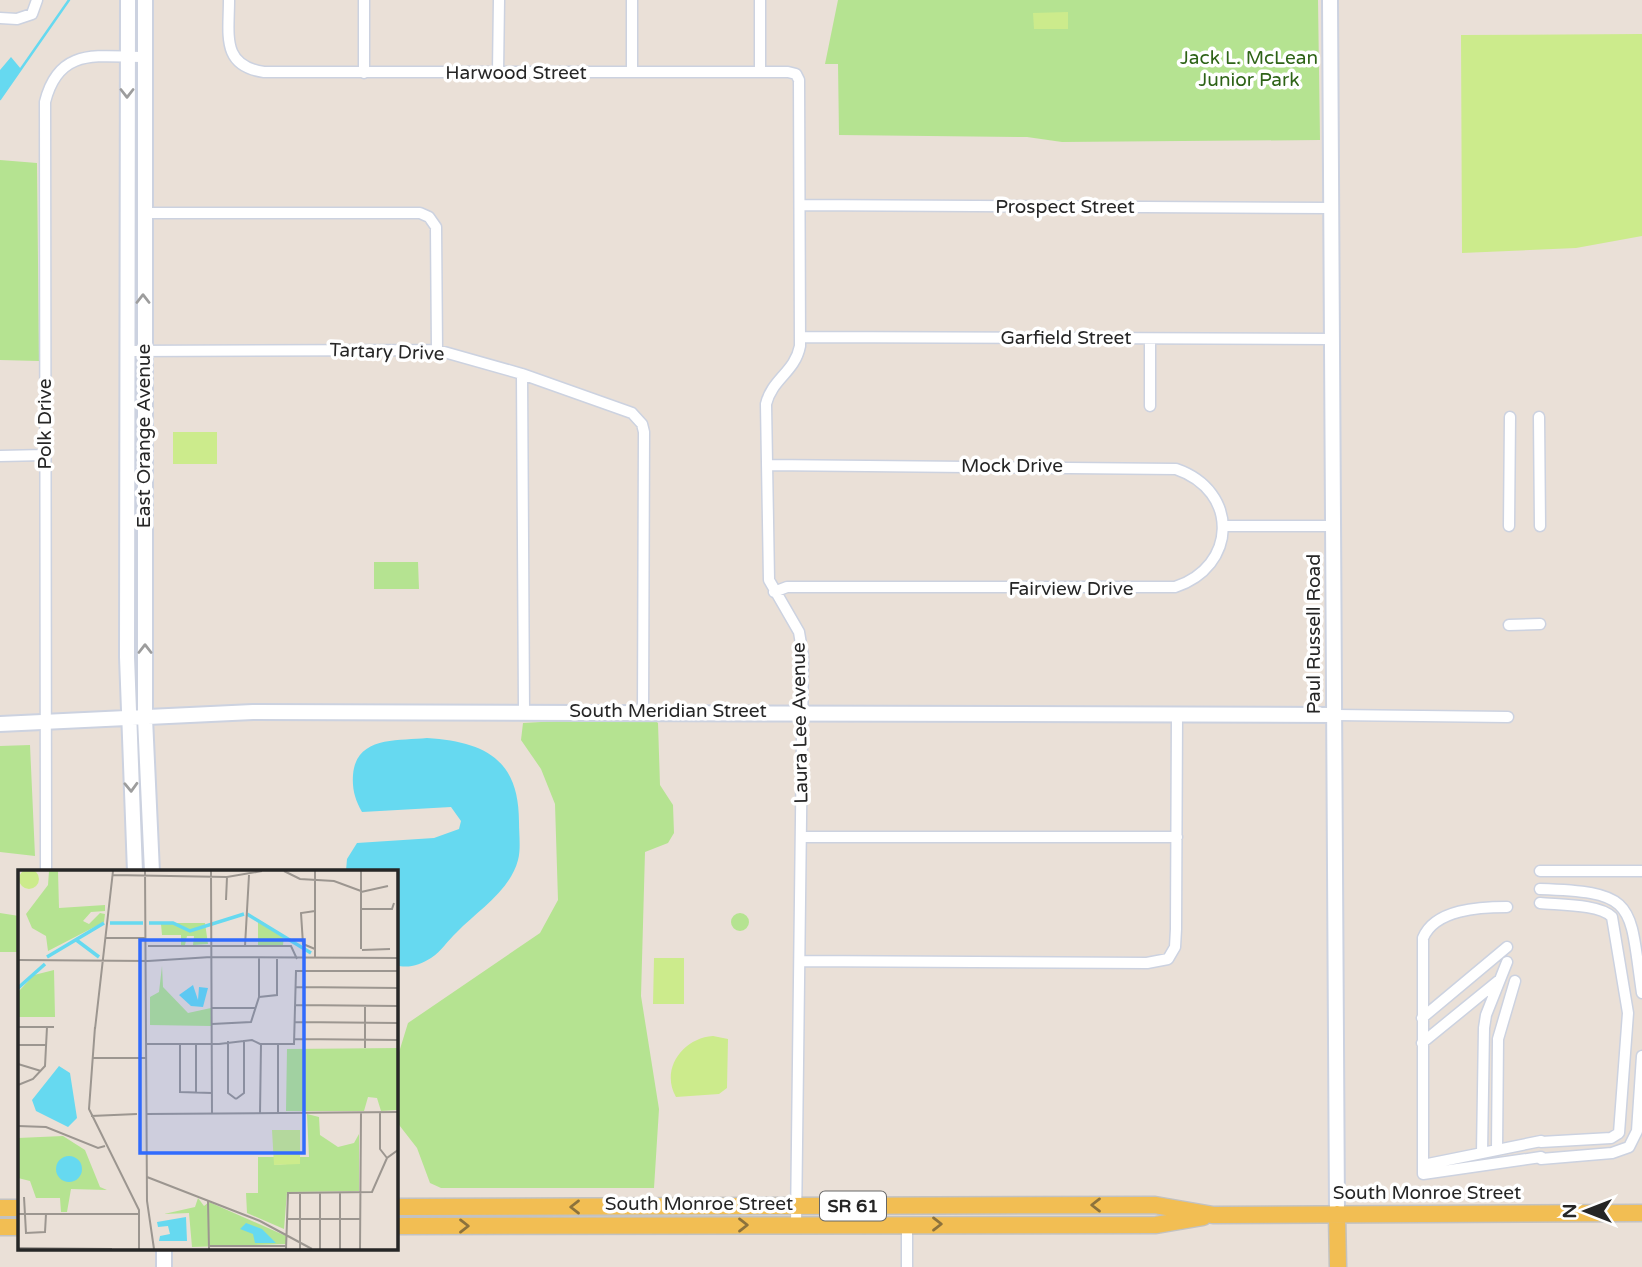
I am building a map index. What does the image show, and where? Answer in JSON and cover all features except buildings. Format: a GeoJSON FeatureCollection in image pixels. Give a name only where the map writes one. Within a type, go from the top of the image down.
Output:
{"type":"FeatureCollection","features":[{"type":"Feature","properties":{"kind":"main road"},"geometry":{"type":"LineString","coordinates":[[1106,1225],[1121,1215],[1125,1205]]}},
{"type":"Feature","properties":{"kind":"main road","name":"South Monroe Street"},"geometry":{"type":"LineString","coordinates":[[397,1207],[1155,1205],[1213,1215],[1642,1213]]}},
{"type":"Feature","properties":{"kind":"main road"},"geometry":{"type":"LineString","coordinates":[[993,1206],[993,1224]]}},
{"type":"Feature","properties":{"kind":"main road"},"geometry":{"type":"LineString","coordinates":[[0,1208],[18,1208]]}},
{"type":"Feature","properties":{"kind":"main road","name":"Paul Russell Road"},"geometry":{"type":"LineString","coordinates":[[1337,1214],[1338,1267]]}},
{"type":"Feature","properties":{"kind":"main road","name":"South Monroe Street"},"geometry":{"type":"LineString","coordinates":[[397,1226],[1163,1225],[1213,1215]]}},
{"type":"Feature","properties":{"kind":"main road"},"geometry":{"type":"LineString","coordinates":[[0,1227],[18,1227]]}},
{"type":"Feature","properties":{"kind":"street"},"geometry":{"type":"LineString","coordinates":[[0,18],[17,19],[32,14],[37,0]]}},
{"type":"Feature","properties":{"kind":"street","name":"East Orange Avenue"},"geometry":{"type":"LineString","coordinates":[[128,0],[128,719],[135,870]]}},
{"type":"Feature","properties":{"kind":"street","name":"East Orange Avenue"},"geometry":{"type":"LineString","coordinates":[[145,0],[145,718],[152,870]]}},
{"type":"Feature","properties":{"kind":"street","name":"Harwood Street"},"geometry":{"type":"LineString","coordinates":[[229,0],[229,39],[238,63],[250,70],[264,72],[796,74]]}},
{"type":"Feature","properties":{"kind":"street"},"geometry":{"type":"LineString","coordinates":[[364,0],[364,73]]}},
{"type":"Feature","properties":{"kind":"street"},"geometry":{"type":"LineString","coordinates":[[498,72],[499,0]]}},
{"type":"Feature","properties":{"kind":"street"},"geometry":{"type":"LineString","coordinates":[[632,0],[632,72]]}},
{"type":"Feature","properties":{"kind":"street"},"geometry":{"type":"LineString","coordinates":[[760,0],[760,72]]}},
{"type":"Feature","properties":{"kind":"street","name":"Paul Russell Road"},"geometry":{"type":"LineString","coordinates":[[1329,0],[1335,526],[1337,1214]]}},
{"type":"Feature","properties":{"kind":"street","name":"Polk Drive"},"geometry":{"type":"LineString","coordinates":[[46,870],[45,102],[55,74],[71,61],[92,57],[145,57]]}},
{"type":"Feature","properties":{"kind":"street","name":"Laura Lee Avenue"},"geometry":{"type":"LineString","coordinates":[[796,74],[799,80],[800,337],[795,365],[776,382],[768,394],[767,465],[767,563],[774,592],[802,642],[804,711],[796,1225]]}},
{"type":"Feature","properties":{"kind":"street","name":"Prospect Street"},"geometry":{"type":"LineString","coordinates":[[800,205],[1330,208]]}},
{"type":"Feature","properties":{"kind":"street"},"geometry":{"type":"LineString","coordinates":[[143,213],[407,212],[429,217],[436,227],[438,243],[437,350]]}},
{"type":"Feature","properties":{"kind":"street","name":"Garfield Street"},"geometry":{"type":"LineString","coordinates":[[800,337],[1331,339]]}},
{"type":"Feature","properties":{"kind":"street"},"geometry":{"type":"LineString","coordinates":[[1150,339],[1150,406]]}},
{"type":"Feature","properties":{"kind":"street","name":"Tartary Drive"},"geometry":{"type":"LineString","coordinates":[[126,351],[437,350],[522,374],[620,407],[636,417],[643,432],[643,712]]}},
{"type":"Feature","properties":{"kind":"street"},"geometry":{"type":"LineString","coordinates":[[522,374],[523,710]]}},
{"type":"Feature","properties":{"kind":"street"},"geometry":{"type":"LineString","coordinates":[[1509,526],[1510,417]]}},
{"type":"Feature","properties":{"kind":"street"},"geometry":{"type":"LineString","coordinates":[[1539,417],[1539,526]]}},
{"type":"Feature","properties":{"kind":"street"},"geometry":{"type":"LineString","coordinates":[[0,456],[45,455]]}},
{"type":"Feature","properties":{"kind":"street","name":"Mock Drive"},"geometry":{"type":"LineString","coordinates":[[767,465],[1176,469],[1208,486],[1217,500],[1225,526]]}},
{"type":"Feature","properties":{"kind":"street"},"geometry":{"type":"LineString","coordinates":[[1225,526],[1335,526]]}},
{"type":"Feature","properties":{"kind":"street","name":"Fairview Drive"},"geometry":{"type":"LineString","coordinates":[[774,592],[787,587],[1175,587],[1188,583],[1206,566],[1222,540],[1225,526]]}},
{"type":"Feature","properties":{"kind":"street"},"geometry":{"type":"LineString","coordinates":[[1509,625],[1540,624]]}},
{"type":"Feature","properties":{"kind":"street","name":"South Meridian Street"},"geometry":{"type":"LineString","coordinates":[[0,724],[251,712],[523,710],[1336,715]]}},
{"type":"Feature","properties":{"kind":"street"},"geometry":{"type":"LineString","coordinates":[[800,961],[1161,962],[1173,953],[1177,714]]}},
{"type":"Feature","properties":{"kind":"street"},"geometry":{"type":"LineString","coordinates":[[1336,715],[1508,717]]}},
{"type":"Feature","properties":{"kind":"street"},"geometry":{"type":"LineString","coordinates":[[802,836],[1177,837]]}},
{"type":"Feature","properties":{"kind":"street"},"geometry":{"type":"LineString","coordinates":[[1540,871],[1642,871]]}},
{"type":"Feature","properties":{"kind":"street"},"geometry":{"type":"LineString","coordinates":[[1540,889],[1594,892],[1620,903],[1628,916],[1642,993]]}},
{"type":"Feature","properties":{"kind":"street"},"geometry":{"type":"LineString","coordinates":[[1423,1165],[1541,1142],[1611,1138],[1619,1133],[1628,1021],[1612,916],[1607,912],[1577,906],[1540,904]]}},
{"type":"Feature","properties":{"kind":"street"},"geometry":{"type":"LineString","coordinates":[[1507,907],[1475,909],[1448,916],[1431,925],[1423,938],[1423,1174],[1541,1158],[1612,1153],[1629,1147],[1637,1131],[1642,1056]]}},
{"type":"Feature","properties":{"kind":"street"},"geometry":{"type":"LineString","coordinates":[[1422,1018],[1507,947]]}},
{"type":"Feature","properties":{"kind":"street"},"geometry":{"type":"LineString","coordinates":[[1482,1153],[1484,1028],[1507,962]]}},
{"type":"Feature","properties":{"kind":"street"},"geometry":{"type":"LineString","coordinates":[[1422,1043],[1500,979]]}},
{"type":"Feature","properties":{"kind":"street"},"geometry":{"type":"LineString","coordinates":[[1497,1150],[1499,1039],[1514,981]]}},
{"type":"Feature","properties":{"kind":"street"},"geometry":{"type":"LineString","coordinates":[[907,1224],[907,1267]]}},
{"type":"Feature","properties":{"kind":"green space","name":"Jack L. McLean Junior Park"},"geometry":{"type":"Polygon","coordinates":[[[838,0],[1318,0],[1320,140],[1062,142],[1027,137],[839,135],[838,64],[825,64],[838,0]]]}},
{"type":"Feature","properties":{"kind":"green space"},"geometry":{"type":"Polygon","coordinates":[[[1068,12],[1068,29],[1034,29],[1033,13],[1068,12]]]}},
{"type":"Feature","properties":{"kind":"green space"},"geometry":{"type":"Polygon","coordinates":[[[1642,34],[1642,236],[1576,248],[1462,253],[1461,35],[1642,34]]]}},
{"type":"Feature","properties":{"kind":"green space"},"geometry":{"type":"Polygon","coordinates":[[[0,160],[37,163],[39,361],[0,360],[0,160]]]}},
{"type":"Feature","properties":{"kind":"green space"},"geometry":{"type":"Polygon","coordinates":[[[173,432],[217,432],[217,464],[173,464],[173,432]]]}},
{"type":"Feature","properties":{"kind":"green space"},"geometry":{"type":"Polygon","coordinates":[[[374,562],[418,562],[419,589],[374,589],[374,562]]]}},
{"type":"Feature","properties":{"kind":"green space"},"geometry":{"type":"Polygon","coordinates":[[[650,716],[658,723],[660,785],[673,805],[674,833],[668,843],[645,852],[641,996],[659,1109],[654,1188],[441,1188],[430,1183],[417,1148],[397,1122],[397,1059],[408,1023],[540,933],[558,900],[555,804],[541,769],[521,740],[523,723],[650,716]]]}},
{"type":"Feature","properties":{"kind":"green space"},"geometry":{"type":"Polygon","coordinates":[[[30,745],[35,856],[0,852],[0,746],[30,745]]]}},
{"type":"Feature","properties":{"kind":"green space"},"geometry":{"type":"Polygon","coordinates":[[[0,913],[18,916],[18,952],[0,952],[0,913]]]}},
{"type":"Feature","properties":{"kind":"green space"},"geometry":{"type":"Polygon","coordinates":[[[736,913],[744,913],[749,922],[747,929],[736,931],[731,926],[731,918],[736,913]]]}},
{"type":"Feature","properties":{"kind":"green space"},"geometry":{"type":"Polygon","coordinates":[[[654,958],[684,958],[684,1004],[653,1004],[654,958]]]}},
{"type":"Feature","properties":{"kind":"green space"},"geometry":{"type":"Polygon","coordinates":[[[713,1036],[728,1039],[727,1088],[719,1094],[676,1097],[671,1076],[677,1057],[692,1042],[713,1036]]]}},
{"type":"Feature","properties":{"kind":"water"},"geometry":{"type":"Polygon","coordinates":[[[11,57],[21,69],[0,99],[0,70],[11,57]]]}},
{"type":"Feature","properties":{"kind":"water"},"geometry":{"type":"Polygon","coordinates":[[[427,738],[448,740],[482,750],[495,758],[505,769],[513,783],[517,800],[519,856],[508,881],[438,952],[431,958],[409,966],[397,965],[397,870],[346,870],[347,859],[357,843],[434,838],[459,829],[461,821],[451,807],[362,812],[354,794],[353,775],[356,762],[370,747],[391,741],[427,738]]]}},
{"type":"Feature","properties":{"kind":"waterway"},"geometry":{"type":"LineString","coordinates":[[0,99],[69,0]]}}]}
